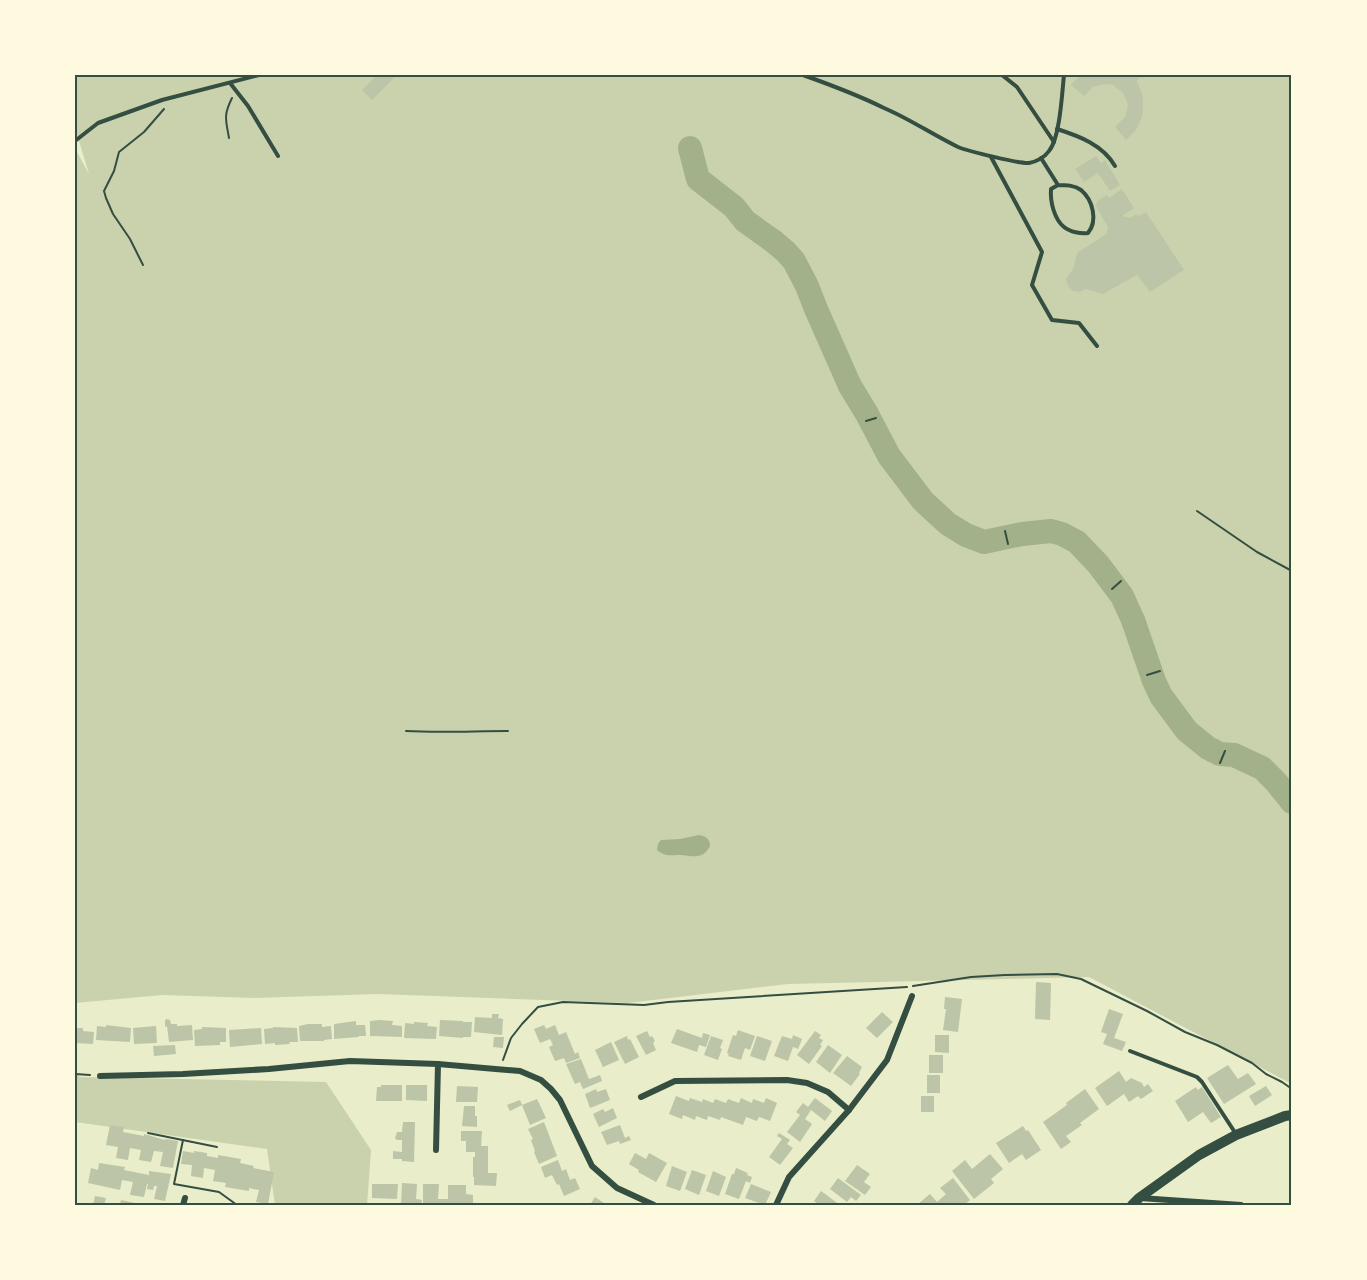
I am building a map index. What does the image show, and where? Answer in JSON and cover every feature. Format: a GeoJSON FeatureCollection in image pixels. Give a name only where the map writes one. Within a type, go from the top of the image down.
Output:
{"type":"FeatureCollection","features":[{"type":"Feature","properties":{"kind":"street"},"geometry":{"type":"LineString","coordinates":[[776,1205],[789,1177],[849,1110],[887,1060],[912,996]]}},
{"type":"Feature","properties":{"kind":"street"},"geometry":{"type":"LineString","coordinates":[[100,1076],[194,1074],[350,1061],[438,1064],[520,1071],[541,1080],[560,1100],[592,1166],[617,1188],[654,1205]]}},
{"type":"Feature","properties":{"kind":"street"},"geometry":{"type":"LineString","coordinates":[[436,1150],[438,1064]]}},
{"type":"Feature","properties":{"kind":"street"},"geometry":{"type":"LineString","coordinates":[[641,1097],[675,1081],[788,1080],[807,1083],[828,1092],[849,1110]]}},
{"type":"Feature","properties":{"kind":"street"},"geometry":{"type":"LineString","coordinates":[[1135,1201],[1199,1155],[1236,1135],[1292,1115]]}},
{"type":"Feature","properties":{"kind":"street"},"geometry":{"type":"LineString","coordinates":[[1135,1201],[1241,1205]]}},
{"type":"Feature","properties":{"kind":"lane"},"geometry":{"type":"LineString","coordinates":[[75,141],[98,123],[174,97],[259,75]]}},
{"type":"Feature","properties":{"kind":"lane"},"geometry":{"type":"LineString","coordinates":[[803,75],[905,117],[959,147],[1028,163],[1041,158],[1050,151],[1054,142],[1065,75]]}},
{"type":"Feature","properties":{"kind":"lane"},"geometry":{"type":"LineString","coordinates":[[1002,75],[1017,87],[1054,142]]}},
{"type":"Feature","properties":{"kind":"lane"},"geometry":{"type":"LineString","coordinates":[[230,83],[248,106],[278,156]]}},
{"type":"Feature","properties":{"kind":"lane"},"geometry":{"type":"LineString","coordinates":[[1057,129],[1074,134],[1103,150],[1115,166]]}},
{"type":"Feature","properties":{"kind":"lane"},"geometry":{"type":"LineString","coordinates":[[990,156],[1042,252],[1032,285],[1052,320],[1079,323],[1096,346]]}},
{"type":"Feature","properties":{"kind":"lane"},"geometry":{"type":"LineString","coordinates":[[1041,158],[1058,185]]}},
{"type":"Feature","properties":{"kind":"lane"},"geometry":{"type":"LineString","coordinates":[[1058,185],[1069,185],[1082,191],[1091,204],[1094,220],[1093,227],[1088,233],[1080,234],[1064,227],[1055,214],[1050,200],[1051,189],[1058,185]]}},
{"type":"Feature","properties":{"kind":"lane"},"geometry":{"type":"LineString","coordinates":[[1130,1051],[1197,1077],[1236,1135]]}},
{"type":"Feature","properties":{"kind":"path"},"geometry":{"type":"LineString","coordinates":[[229,138],[225,119],[226,110],[235,90]]}},
{"type":"Feature","properties":{"kind":"path"},"geometry":{"type":"LineString","coordinates":[[143,265],[130,239],[113,214],[104,191],[114,171],[119,152],[144,132],[174,97]]}},
{"type":"Feature","properties":{"kind":"path"},"geometry":{"type":"LineString","coordinates":[[866,422],[876,418]]}},
{"type":"Feature","properties":{"kind":"path"},"geometry":{"type":"LineString","coordinates":[[1197,511],[1257,552],[1292,571]]}},
{"type":"Feature","properties":{"kind":"path"},"geometry":{"type":"LineString","coordinates":[[1005,531],[1008,544]]}},
{"type":"Feature","properties":{"kind":"path"},"geometry":{"type":"LineString","coordinates":[[1112,589],[1121,581]]}},
{"type":"Feature","properties":{"kind":"path"},"geometry":{"type":"LineString","coordinates":[[1147,675],[1160,671]]}},
{"type":"Feature","properties":{"kind":"path"},"geometry":{"type":"LineString","coordinates":[[406,732],[508,731]]}},
{"type":"Feature","properties":{"kind":"path"},"geometry":{"type":"LineString","coordinates":[[1220,763],[1225,751]]}},
{"type":"Feature","properties":{"kind":"path"},"geometry":{"type":"LineString","coordinates":[[501,1069],[504,1053],[511,1038],[522,1024],[538,1007],[563,1002],[644,1005],[910,986],[971,977],[1057,974],[1081,979],[1138,1006],[1185,1032],[1252,1064],[1292,1089]]}},
{"type":"Feature","properties":{"kind":"path"},"geometry":{"type":"LineString","coordinates":[[75,1074],[100,1076]]}},
{"type":"Feature","properties":{"kind":"path"},"geometry":{"type":"LineString","coordinates":[[148,1133],[217,1147]]}},
{"type":"Feature","properties":{"kind":"path"},"geometry":{"type":"LineString","coordinates":[[183,1140],[174,1184],[219,1192],[237,1205]]}},
{"type":"Feature","properties":{"kind":"shaded area"},"geometry":{"type":"Polygon","coordinates":[[[75,75],[1292,75],[1292,1084],[1089,977],[788,984],[628,1003],[378,994],[254,998],[162,995],[75,1003],[75,154],[77,152],[89,174],[75,128],[75,75]]]}},
{"type":"Feature","properties":{"kind":"shaded area"},"geometry":{"type":"Polygon","coordinates":[[[699,835],[707,838],[710,844],[701,855],[668,855],[657,850],[661,840],[699,835]]]}},
{"type":"Feature","properties":{"kind":"shaded area"},"geometry":{"type":"Polygon","coordinates":[[[75,1073],[80,1077],[326,1082],[371,1150],[367,1205],[275,1205],[267,1149],[75,1122],[75,1073]]]}},
{"type":"Feature","properties":{"kind":"building"},"geometry":{"type":"Polygon","coordinates":[[[371,75],[403,75],[400,78],[396,76],[372,100],[362,90],[374,78],[371,75]]]}},
{"type":"Feature","properties":{"kind":"building"},"geometry":{"type":"Polygon","coordinates":[[[1080,75],[1145,75],[1137,81],[1143,96],[1143,112],[1136,130],[1126,140],[1115,127],[1125,117],[1127,111],[1128,104],[1123,93],[1113,85],[1106,84],[1093,87],[1084,96],[1071,85],[1080,75]]]}},
{"type":"Feature","properties":{"kind":"building"},"geometry":{"type":"Polygon","coordinates":[[[1096,156],[1101,163],[1105,160],[1120,185],[1110,191],[1098,173],[1084,182],[1075,169],[1096,156]]]}},
{"type":"Feature","properties":{"kind":"building"},"geometry":{"type":"Polygon","coordinates":[[[1122,189],[1134,208],[1122,216],[1131,218],[1136,214],[1138,216],[1146,212],[1184,270],[1150,292],[1137,275],[1103,294],[1086,289],[1080,292],[1073,291],[1066,280],[1073,269],[1077,253],[1106,234],[1108,227],[1095,205],[1107,195],[1109,198],[1122,189]]]}},
{"type":"Feature","properties":{"kind":"building"},"geometry":{"type":"Polygon","coordinates":[[[1036,982],[1051,983],[1050,1020],[1035,1019],[1036,982]]]}},
{"type":"Feature","properties":{"kind":"building"},"geometry":{"type":"Polygon","coordinates":[[[945,997],[962,999],[958,1032],[943,1030],[945,997]]]}},
{"type":"Feature","properties":{"kind":"building"},"geometry":{"type":"Polygon","coordinates":[[[1109,1009],[1123,1014],[1114,1038],[1126,1042],[1122,1051],[1103,1044],[1107,1034],[1101,1032],[1109,1009]]]}},
{"type":"Feature","properties":{"kind":"building"},"geometry":{"type":"Polygon","coordinates":[[[882,1012],[893,1022],[877,1038],[866,1028],[882,1012]]]}},
{"type":"Feature","properties":{"kind":"building"},"geometry":{"type":"Polygon","coordinates":[[[492,1014],[499,1014],[498,1018],[503,1019],[502,1035],[474,1032],[475,1017],[492,1018],[492,1014]]]}},
{"type":"Feature","properties":{"kind":"building"},"geometry":{"type":"Polygon","coordinates":[[[166,1019],[177,1026],[192,1025],[193,1040],[169,1042],[167,1026],[165,1027],[166,1019]]]}},
{"type":"Feature","properties":{"kind":"building"},"geometry":{"type":"Polygon","coordinates":[[[440,1020],[472,1022],[471,1037],[439,1036],[440,1020]]]}},
{"type":"Feature","properties":{"kind":"building"},"geometry":{"type":"Polygon","coordinates":[[[356,1021],[356,1025],[365,1025],[366,1036],[334,1039],[334,1024],[356,1021]]]}},
{"type":"Feature","properties":{"kind":"building"},"geometry":{"type":"Polygon","coordinates":[[[370,1021],[393,1021],[392,1025],[402,1026],[402,1037],[370,1036],[370,1021]]]}},
{"type":"Feature","properties":{"kind":"building"},"geometry":{"type":"Polygon","coordinates":[[[414,1022],[428,1023],[427,1026],[437,1027],[436,1039],[404,1038],[405,1023],[414,1024],[414,1022]]]}},
{"type":"Feature","properties":{"kind":"building"},"geometry":{"type":"Polygon","coordinates":[[[308,1024],[331,1026],[332,1039],[300,1041],[299,1026],[308,1024]]]}},
{"type":"Feature","properties":{"kind":"building"},"geometry":{"type":"Polygon","coordinates":[[[106,1025],[131,1028],[130,1042],[96,1040],[97,1026],[106,1027],[106,1025]]]}},
{"type":"Feature","properties":{"kind":"building"},"geometry":{"type":"Polygon","coordinates":[[[544,1025],[546,1029],[555,1025],[559,1035],[566,1032],[575,1054],[578,1052],[580,1058],[566,1063],[564,1058],[555,1061],[549,1047],[553,1045],[550,1039],[540,1043],[534,1029],[544,1025]]]}},
{"type":"Feature","properties":{"kind":"building"},"geometry":{"type":"Polygon","coordinates":[[[156,1026],[157,1043],[134,1044],[133,1028],[156,1026]]]}},
{"type":"Feature","properties":{"kind":"building"},"geometry":{"type":"Polygon","coordinates":[[[202,1027],[226,1028],[226,1042],[220,1042],[220,1045],[195,1046],[194,1030],[202,1029],[202,1027]]]}},
{"type":"Feature","properties":{"kind":"building"},"geometry":{"type":"Polygon","coordinates":[[[75,1028],[94,1032],[93,1044],[75,1043],[75,1028]]]}},
{"type":"Feature","properties":{"kind":"building"},"geometry":{"type":"Polygon","coordinates":[[[261,1028],[262,1044],[230,1047],[229,1030],[261,1028]]]}},
{"type":"Feature","properties":{"kind":"building"},"geometry":{"type":"Polygon","coordinates":[[[297,1028],[298,1042],[265,1044],[264,1029],[297,1028]]]}},
{"type":"Feature","properties":{"kind":"building"},"geometry":{"type":"Polygon","coordinates":[[[677,1029],[702,1038],[703,1033],[710,1035],[706,1047],[699,1045],[697,1052],[671,1043],[677,1029]]]}},
{"type":"Feature","properties":{"kind":"building"},"geometry":{"type":"Polygon","coordinates":[[[738,1030],[755,1036],[750,1050],[745,1048],[741,1060],[728,1056],[727,1053],[733,1035],[736,1036],[738,1030]]]}},
{"type":"Feature","properties":{"kind":"building"},"geometry":{"type":"Polygon","coordinates":[[[647,1031],[655,1041],[653,1043],[656,1050],[646,1055],[636,1036],[647,1031]]]}},
{"type":"Feature","properties":{"kind":"building"},"geometry":{"type":"Polygon","coordinates":[[[815,1031],[821,1035],[819,1038],[823,1040],[820,1045],[822,1046],[809,1064],[797,1055],[815,1031]]]}},
{"type":"Feature","properties":{"kind":"building"},"geometry":{"type":"Polygon","coordinates":[[[793,1035],[802,1039],[798,1049],[793,1047],[788,1061],[774,1056],[782,1036],[792,1039],[793,1035]]]}},
{"type":"Feature","properties":{"kind":"building"},"geometry":{"type":"Polygon","coordinates":[[[935,1035],[949,1035],[949,1053],[935,1052],[935,1035]]]}},
{"type":"Feature","properties":{"kind":"building"},"geometry":{"type":"Polygon","coordinates":[[[627,1036],[639,1057],[625,1064],[614,1042],[627,1036]]]}},
{"type":"Feature","properties":{"kind":"building"},"geometry":{"type":"Polygon","coordinates":[[[711,1036],[723,1040],[718,1060],[704,1055],[711,1036]]]}},
{"type":"Feature","properties":{"kind":"building"},"geometry":{"type":"Polygon","coordinates":[[[757,1036],[772,1041],[765,1061],[750,1056],[757,1036]]]}},
{"type":"Feature","properties":{"kind":"building"},"geometry":{"type":"Polygon","coordinates":[[[494,1037],[504,1037],[503,1048],[493,1047],[494,1037]]]}},
{"type":"Feature","properties":{"kind":"building"},"geometry":{"type":"Polygon","coordinates":[[[611,1042],[619,1060],[603,1067],[595,1050],[611,1042]]]}},
{"type":"Feature","properties":{"kind":"building"},"geometry":{"type":"Polygon","coordinates":[[[175,1045],[176,1054],[154,1056],[153,1046],[175,1045]]]}},
{"type":"Feature","properties":{"kind":"building"},"geometry":{"type":"Polygon","coordinates":[[[828,1045],[842,1055],[830,1073],[816,1062],[828,1045]]]}},
{"type":"Feature","properties":{"kind":"building"},"geometry":{"type":"Polygon","coordinates":[[[929,1055],[943,1055],[943,1073],[929,1073],[929,1055]]]}},
{"type":"Feature","properties":{"kind":"building"},"geometry":{"type":"Polygon","coordinates":[[[847,1056],[862,1067],[851,1086],[833,1073],[847,1056]]]}},
{"type":"Feature","properties":{"kind":"building"},"geometry":{"type":"Polygon","coordinates":[[[581,1059],[589,1079],[600,1075],[602,1081],[583,1089],[580,1082],[575,1084],[566,1064],[581,1059]]]}},
{"type":"Feature","properties":{"kind":"building"},"geometry":{"type":"Polygon","coordinates":[[[1228,1065],[1238,1079],[1248,1073],[1256,1084],[1224,1104],[1207,1078],[1228,1065]]]}},
{"type":"Feature","properties":{"kind":"building"},"geometry":{"type":"Polygon","coordinates":[[[1119,1071],[1126,1082],[1131,1078],[1142,1083],[1144,1087],[1148,1084],[1153,1091],[1141,1099],[1138,1096],[1129,1102],[1124,1094],[1107,1106],[1095,1088],[1119,1071]]]}},
{"type":"Feature","properties":{"kind":"building"},"geometry":{"type":"Polygon","coordinates":[[[927,1075],[940,1075],[940,1093],[927,1093],[927,1075]]]}},
{"type":"Feature","properties":{"kind":"building"},"geometry":{"type":"Polygon","coordinates":[[[402,1085],[402,1101],[376,1101],[377,1087],[402,1085]]]}},
{"type":"Feature","properties":{"kind":"building"},"geometry":{"type":"Polygon","coordinates":[[[406,1085],[427,1085],[427,1101],[406,1100],[406,1085]]]}},
{"type":"Feature","properties":{"kind":"building"},"geometry":{"type":"Polygon","coordinates":[[[457,1086],[478,1087],[477,1102],[456,1102],[457,1086]]]}},
{"type":"Feature","properties":{"kind":"building"},"geometry":{"type":"Polygon","coordinates":[[[1266,1086],[1272,1095],[1255,1106],[1249,1096],[1266,1086]]]}},
{"type":"Feature","properties":{"kind":"building"},"geometry":{"type":"Polygon","coordinates":[[[1196,1087],[1198,1090],[1202,1087],[1221,1117],[1211,1123],[1203,1112],[1188,1122],[1175,1101],[1196,1087]]]}},
{"type":"Feature","properties":{"kind":"building"},"geometry":{"type":"Polygon","coordinates":[[[596,1089],[597,1092],[606,1089],[610,1100],[590,1108],[585,1094],[596,1089]]]}},
{"type":"Feature","properties":{"kind":"building"},"geometry":{"type":"Polygon","coordinates":[[[1085,1089],[1099,1109],[1066,1136],[1071,1142],[1061,1149],[1043,1122],[1085,1089]]]}},
{"type":"Feature","properties":{"kind":"building"},"geometry":{"type":"Polygon","coordinates":[[[676,1096],[689,1101],[690,1098],[702,1102],[703,1099],[713,1103],[715,1099],[726,1103],[728,1099],[739,1103],[741,1098],[752,1103],[753,1099],[764,1103],[766,1098],[777,1103],[770,1121],[759,1117],[757,1121],[746,1117],[743,1125],[721,1117],[720,1120],[708,1116],[707,1120],[696,1116],[695,1120],[683,1115],[682,1119],[669,1114],[676,1096]]]}},
{"type":"Feature","properties":{"kind":"building"},"geometry":{"type":"Polygon","coordinates":[[[921,1096],[934,1096],[934,1112],[921,1112],[921,1096]]]}},
{"type":"Feature","properties":{"kind":"building"},"geometry":{"type":"Polygon","coordinates":[[[815,1098],[832,1111],[825,1121],[811,1110],[805,1119],[812,1124],[800,1142],[787,1132],[800,1115],[796,1112],[803,1103],[808,1107],[815,1098]]]}},
{"type":"Feature","properties":{"kind":"building"},"geometry":{"type":"Polygon","coordinates":[[[537,1099],[546,1118],[530,1125],[522,1105],[537,1099]]]}},
{"type":"Feature","properties":{"kind":"building"},"geometry":{"type":"Polygon","coordinates":[[[520,1100],[522,1105],[510,1111],[507,1105],[520,1100]]]}},
{"type":"Feature","properties":{"kind":"building"},"geometry":{"type":"Polygon","coordinates":[[[464,1106],[475,1106],[477,1127],[462,1126],[464,1106]]]}},
{"type":"Feature","properties":{"kind":"building"},"geometry":{"type":"Polygon","coordinates":[[[613,1108],[617,1118],[599,1127],[593,1114],[603,1109],[605,1112],[613,1108]]]}},
{"type":"Feature","properties":{"kind":"building"},"geometry":{"type":"Polygon","coordinates":[[[403,1122],[415,1122],[414,1162],[393,1159],[393,1151],[402,1152],[402,1140],[395,1138],[397,1132],[402,1132],[403,1122]]]}},
{"type":"Feature","properties":{"kind":"building"},"geometry":{"type":"Polygon","coordinates":[[[544,1122],[557,1156],[539,1164],[528,1129],[544,1122]]]}},
{"type":"Feature","properties":{"kind":"building"},"geometry":{"type":"Polygon","coordinates":[[[110,1125],[124,1127],[123,1132],[178,1141],[173,1168],[160,1166],[163,1152],[154,1151],[151,1162],[139,1160],[141,1150],[130,1148],[128,1160],[116,1158],[118,1147],[106,1145],[110,1125]]]}},
{"type":"Feature","properties":{"kind":"building"},"geometry":{"type":"Polygon","coordinates":[[[620,1125],[625,1138],[629,1136],[631,1140],[607,1145],[601,1132],[620,1125]]]}},
{"type":"Feature","properties":{"kind":"building"},"geometry":{"type":"Polygon","coordinates":[[[1023,1126],[1041,1150],[1026,1160],[1022,1154],[1009,1163],[996,1143],[1023,1126]]]}},
{"type":"Feature","properties":{"kind":"building"},"geometry":{"type":"Polygon","coordinates":[[[461,1131],[482,1131],[481,1146],[488,1146],[488,1173],[497,1173],[496,1186],[474,1185],[473,1157],[475,1157],[475,1152],[466,1152],[466,1141],[461,1141],[461,1131]]]}},
{"type":"Feature","properties":{"kind":"building"},"geometry":{"type":"Polygon","coordinates":[[[779,1133],[790,1140],[787,1144],[793,1148],[780,1165],[769,1157],[782,1139],[777,1136],[779,1133]]]}},
{"type":"Feature","properties":{"kind":"building"},"geometry":{"type":"Polygon","coordinates":[[[183,1151],[207,1153],[207,1156],[218,1158],[218,1155],[241,1159],[240,1163],[274,1172],[268,1204],[256,1202],[259,1190],[249,1188],[249,1191],[225,1187],[226,1183],[213,1181],[215,1170],[204,1168],[203,1178],[191,1176],[192,1165],[181,1164],[183,1151]]]}},
{"type":"Feature","properties":{"kind":"building"},"geometry":{"type":"Polygon","coordinates":[[[635,1153],[646,1159],[649,1153],[667,1163],[656,1182],[629,1164],[635,1153]]]}},
{"type":"Feature","properties":{"kind":"building"},"geometry":{"type":"Polygon","coordinates":[[[990,1154],[1003,1169],[991,1179],[994,1183],[974,1199],[952,1171],[965,1160],[972,1169],[990,1154]]]}},
{"type":"Feature","properties":{"kind":"building"},"geometry":{"type":"Polygon","coordinates":[[[558,1160],[562,1171],[566,1169],[570,1180],[575,1178],[580,1189],[564,1196],[552,1175],[545,1178],[541,1167],[558,1160]]]}},
{"type":"Feature","properties":{"kind":"building"},"geometry":{"type":"Polygon","coordinates":[[[99,1163],[125,1167],[124,1170],[149,1175],[149,1171],[171,1174],[165,1201],[154,1199],[157,1186],[154,1186],[153,1190],[147,1189],[147,1184],[144,1197],[130,1195],[133,1182],[122,1180],[120,1190],[88,1183],[91,1168],[98,1170],[99,1163]]]}},
{"type":"Feature","properties":{"kind":"building"},"geometry":{"type":"Polygon","coordinates":[[[857,1165],[870,1174],[864,1182],[871,1187],[865,1195],[845,1181],[857,1165]]]}},
{"type":"Feature","properties":{"kind":"building"},"geometry":{"type":"Polygon","coordinates":[[[672,1166],[687,1172],[680,1191],[666,1186],[672,1166]]]}},
{"type":"Feature","properties":{"kind":"building"},"geometry":{"type":"Polygon","coordinates":[[[736,1168],[752,1177],[750,1183],[746,1181],[739,1199],[725,1194],[736,1168]]]}},
{"type":"Feature","properties":{"kind":"building"},"geometry":{"type":"Polygon","coordinates":[[[692,1170],[706,1175],[699,1195],[685,1189],[692,1170]]]}},
{"type":"Feature","properties":{"kind":"building"},"geometry":{"type":"Polygon","coordinates":[[[713,1171],[726,1177],[719,1196],[706,1191],[713,1171]]]}},
{"type":"Feature","properties":{"kind":"building"},"geometry":{"type":"Polygon","coordinates":[[[838,1178],[861,1195],[856,1201],[851,1197],[847,1202],[830,1189],[838,1178]]]}},
{"type":"Feature","properties":{"kind":"building"},"geometry":{"type":"Polygon","coordinates":[[[953,1178],[970,1200],[964,1205],[918,1204],[930,1194],[937,1202],[946,1194],[940,1188],[953,1178]]]}},
{"type":"Feature","properties":{"kind":"building"},"geometry":{"type":"Polygon","coordinates":[[[402,1183],[417,1184],[416,1199],[422,1200],[421,1205],[401,1205],[402,1183]]]}},
{"type":"Feature","properties":{"kind":"building"},"geometry":{"type":"Polygon","coordinates":[[[372,1184],[398,1184],[397,1199],[372,1198],[372,1184]]]}},
{"type":"Feature","properties":{"kind":"building"},"geometry":{"type":"Polygon","coordinates":[[[423,1184],[439,1184],[438,1199],[448,1199],[448,1185],[466,1185],[466,1194],[473,1195],[473,1205],[423,1205],[423,1184]]]}},
{"type":"Feature","properties":{"kind":"building"},"geometry":{"type":"Polygon","coordinates":[[[751,1184],[771,1192],[765,1205],[745,1198],[751,1184]]]}},
{"type":"Feature","properties":{"kind":"building"},"geometry":{"type":"Polygon","coordinates":[[[821,1191],[840,1205],[819,1205],[814,1201],[821,1191]]]}},
{"type":"Feature","properties":{"kind":"building"},"geometry":{"type":"Polygon","coordinates":[[[95,1196],[106,1198],[104,1205],[93,1205],[95,1196]]]}},
{"type":"Feature","properties":{"kind":"building"},"geometry":{"type":"Polygon","coordinates":[[[595,1197],[607,1205],[590,1205],[595,1197]]]}},
{"type":"Feature","properties":{"kind":"building"},"geometry":{"type":"Polygon","coordinates":[[[121,1200],[140,1204],[140,1205],[120,1205],[121,1200]]]}},
{"type":"Feature","properties":{"kind":"waterway"},"geometry":{"type":"LineString","coordinates":[[690,148],[698,179],[734,207],[745,221],[773,241],[794,261],[850,386],[889,456],[923,501],[948,524],[984,542],[1051,531],[1077,542],[1098,564],[1122,596],[1161,696],[1187,731],[1208,748],[1220,754],[1234,755],[1262,768],[1292,802]]}}]}
